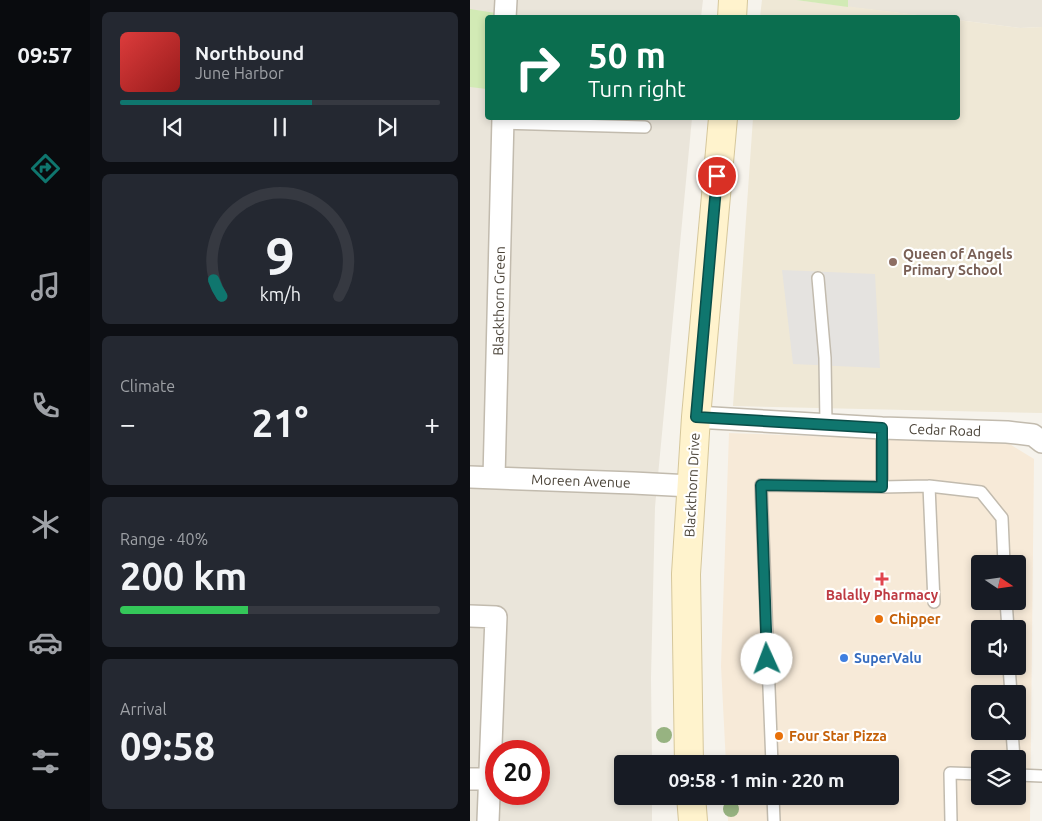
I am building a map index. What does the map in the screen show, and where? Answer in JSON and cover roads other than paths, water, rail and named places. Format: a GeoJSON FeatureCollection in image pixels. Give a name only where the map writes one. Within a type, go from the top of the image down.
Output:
{"type":"FeatureCollection","features":[{"type":"Feature","properties":{"kind":"street"},"geometry":{"type":"LineString","coordinates":[[505,15],[506,0]]}},
{"type":"Feature","properties":{"kind":"street"},"geometry":{"type":"LineString","coordinates":[[732,15],[733,0]]}},
{"type":"Feature","properties":{"kind":"street","name":"Blackthorn Green"},"geometry":{"type":"LineString","coordinates":[[494,478],[503,120]]}},
{"type":"Feature","properties":{"kind":"street","name":"Blackthorn Drive"},"geometry":{"type":"LineString","coordinates":[[689,755],[686,574],[696,417],[723,120]]}},
{"type":"Feature","properties":{"kind":"street","name":"Cedar Road"},"geometry":{"type":"LineString","coordinates":[[696,417],[882,428],[1007,432],[1033,435],[1042,442]]}},
{"type":"Feature","properties":{"kind":"street","name":"Moreen Avenue"},"geometry":{"type":"LineString","coordinates":[[470,478],[633,482],[691,486]]}},
{"type":"Feature","properties":{"kind":"street"},"geometry":{"type":"LineString","coordinates":[[470,616],[496,617],[480,779],[488,821]]}},
{"type":"Feature","properties":{"kind":"street"},"geometry":{"type":"LineString","coordinates":[[692,805],[693,821]]}},
{"type":"Feature","properties":{"kind":"lane","name":"Blackthorn Green"},"geometry":{"type":"LineString","coordinates":[[503,120],[645,127]]}},
{"type":"Feature","properties":{"kind":"lane"},"geometry":{"type":"LineString","coordinates":[[818,278],[825,358],[826,424]]}},
{"type":"Feature","properties":{"kind":"lane"},"geometry":{"type":"LineString","coordinates":[[882,428],[882,487]]}},
{"type":"Feature","properties":{"kind":"lane"},"geometry":{"type":"LineString","coordinates":[[772,755],[761,485],[929,486],[981,492],[1002,518],[1004,555]]}},
{"type":"Feature","properties":{"kind":"lane"},"geometry":{"type":"LineString","coordinates":[[929,486],[934,602]]}},
{"type":"Feature","properties":{"kind":"lane"},"geometry":{"type":"LineString","coordinates":[[952,821],[950,773],[971,774]]}},
{"type":"Feature","properties":{"kind":"lane"},"geometry":{"type":"LineString","coordinates":[[1026,775],[1042,776]]}},
{"type":"Feature","properties":{"kind":"lane"},"geometry":{"type":"LineString","coordinates":[[773,805],[774,821]]}},
{"type":"Feature","properties":{"kind":"place","name":"Queen of Angels Primary School"},"geometry":{"type":"Point","coordinates":[893,262]}},
{"type":"Feature","properties":{"kind":"place","name":"Balally Pharmacy"},"geometry":{"type":"Point","coordinates":[882,579]}},
{"type":"Feature","properties":{"kind":"place","name":"Chipper"},"geometry":{"type":"Point","coordinates":[879,619]}},
{"type":"Feature","properties":{"kind":"place","name":"SuperValu"},"geometry":{"type":"Point","coordinates":[844,658]}},
{"type":"Feature","properties":{"kind":"place","name":"Four Star Pizza"},"geometry":{"type":"Point","coordinates":[779,736]}}]}
